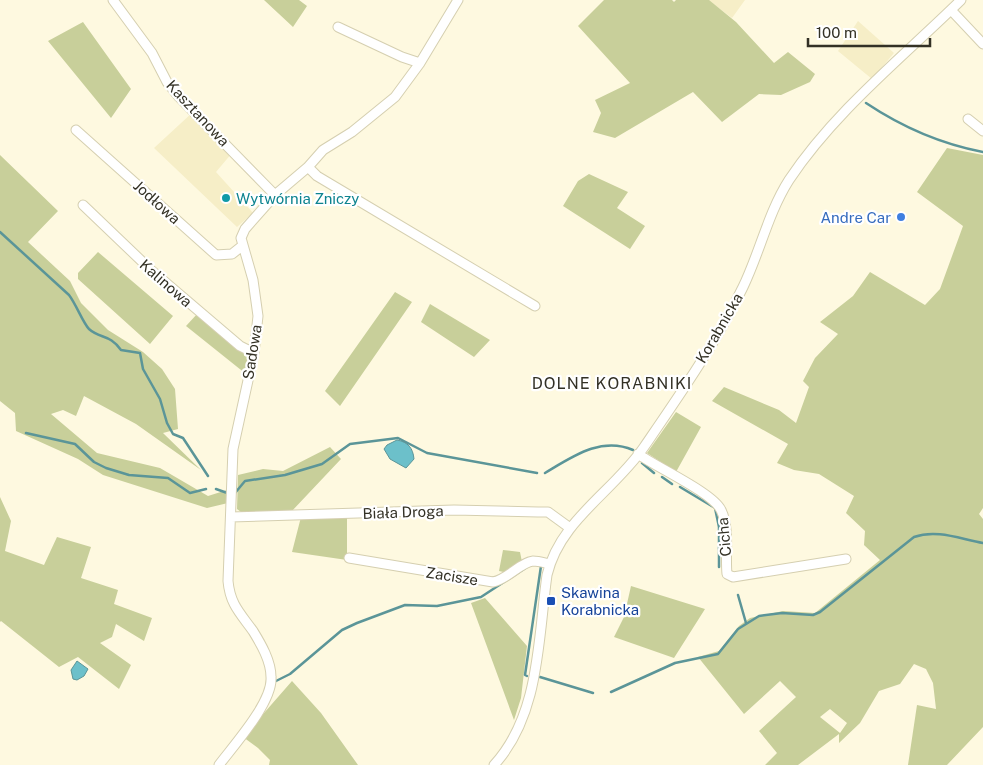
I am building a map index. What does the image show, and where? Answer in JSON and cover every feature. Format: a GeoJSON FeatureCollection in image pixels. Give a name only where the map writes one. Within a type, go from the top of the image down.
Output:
{"type":"FeatureCollection","features":[{"type":"Feature","properties":{"kind":"street","name":"Kasztanowa"},"geometry":{"type":"LineString","coordinates":[[113,0],[152,53],[167,82],[179,97],[275,196]]}},
{"type":"Feature","properties":{"kind":"street"},"geometry":{"type":"LineString","coordinates":[[242,246],[241,238],[245,229],[275,196],[308,167],[323,150],[352,132],[394,98],[420,63],[458,0]]}},
{"type":"Feature","properties":{"kind":"street","name":"Korabnicka"},"geometry":{"type":"LineString","coordinates":[[494,765],[516,735],[526,711],[550,564],[570,528],[638,454],[701,360],[743,288],[774,208],[789,180],[823,135],[961,0]]}},
{"type":"Feature","properties":{"kind":"street"},"geometry":{"type":"LineString","coordinates":[[951,10],[983,44]]}},
{"type":"Feature","properties":{"kind":"street"},"geometry":{"type":"LineString","coordinates":[[338,27],[402,57],[420,63]]}},
{"type":"Feature","properties":{"kind":"street"},"geometry":{"type":"LineString","coordinates":[[968,118],[983,131]]}},
{"type":"Feature","properties":{"kind":"street","name":"Jodłowa"},"geometry":{"type":"LineString","coordinates":[[76,130],[216,255],[232,254],[242,246]]}},
{"type":"Feature","properties":{"kind":"street"},"geometry":{"type":"LineString","coordinates":[[308,167],[317,176],[535,306]]}},
{"type":"Feature","properties":{"kind":"street","name":"Kalinowa"},"geometry":{"type":"LineString","coordinates":[[83,205],[163,281],[240,346],[254,354]]}},
{"type":"Feature","properties":{"kind":"street","name":"Sadowa"},"geometry":{"type":"LineString","coordinates":[[219,765],[269,694],[272,679],[270,666],[258,640],[230,598],[228,581],[233,449],[254,354],[258,316],[253,280],[242,246]]}},
{"type":"Feature","properties":{"kind":"street","name":"Cicha"},"geometry":{"type":"LineString","coordinates":[[638,454],[710,498],[721,509],[725,525],[727,574],[733,577],[846,559]]}},
{"type":"Feature","properties":{"kind":"street","name":"Biała Droga"},"geometry":{"type":"LineString","coordinates":[[231,517],[454,510],[548,512],[570,528]]}},
{"type":"Feature","properties":{"kind":"street","name":"Zacisze"},"geometry":{"type":"LineString","coordinates":[[349,558],[493,582],[508,576],[527,563],[534,561],[550,564]]}},
{"type":"Feature","properties":{"kind":"shaded area"},"geometry":{"type":"Polygon","coordinates":[[[708,0],[745,0],[732,18],[708,0]]]}},
{"type":"Feature","properties":{"kind":"shaded area"},"geometry":{"type":"Polygon","coordinates":[[[858,21],[894,53],[872,79],[838,51],[858,21]]]}},
{"type":"Feature","properties":{"kind":"shaded area"},"geometry":{"type":"Polygon","coordinates":[[[193,112],[232,153],[216,172],[253,213],[237,227],[154,148],[193,112]]]}},
{"type":"Feature","properties":{"kind":"green space"},"geometry":{"type":"Polygon","coordinates":[[[264,0],[299,0],[307,6],[293,27],[264,0]]]}},
{"type":"Feature","properties":{"kind":"green space"},"geometry":{"type":"Polygon","coordinates":[[[604,0],[672,0],[674,2],[676,0],[709,0],[736,22],[774,63],[788,52],[815,74],[810,82],[781,95],[759,94],[722,122],[693,92],[615,138],[593,132],[601,113],[595,100],[630,83],[578,26],[604,0]]]}},
{"type":"Feature","properties":{"kind":"green space"},"geometry":{"type":"Polygon","coordinates":[[[83,22],[131,89],[111,118],[48,41],[83,22]]]}},
{"type":"Feature","properties":{"kind":"green space"},"geometry":{"type":"Polygon","coordinates":[[[947,148],[983,155],[983,508],[979,514],[983,519],[983,727],[947,765],[908,765],[917,705],[936,709],[933,683],[926,669],[914,664],[900,684],[879,691],[860,723],[839,743],[839,734],[798,765],[765,765],[777,753],[759,731],[796,697],[780,681],[744,714],[698,657],[719,651],[739,626],[750,618],[783,611],[815,613],[880,560],[864,545],[865,531],[846,513],[854,496],[819,474],[794,470],[777,463],[788,444],[712,401],[724,387],[779,410],[796,423],[809,387],[803,381],[815,358],[838,334],[820,322],[853,296],[870,272],[925,305],[940,289],[963,226],[917,192],[947,148]],[[830,709],[820,717],[840,733],[847,723],[830,709]]]}},
{"type":"Feature","properties":{"kind":"green space"},"geometry":{"type":"Polygon","coordinates":[[[0,155],[58,211],[28,242],[70,281],[81,303],[108,330],[143,352],[162,369],[175,389],[178,429],[163,433],[201,470],[136,424],[84,396],[76,416],[63,410],[51,414],[97,453],[160,468],[208,496],[227,490],[228,503],[207,508],[103,475],[78,459],[16,431],[15,413],[0,401],[0,155]]]}},
{"type":"Feature","properties":{"kind":"green space"},"geometry":{"type":"Polygon","coordinates":[[[589,174],[628,192],[617,208],[645,226],[630,249],[563,206],[578,181],[589,174]]]}},
{"type":"Feature","properties":{"kind":"green space"},"geometry":{"type":"Polygon","coordinates":[[[98,252],[173,316],[150,344],[78,279],[78,273],[98,252]]]}},
{"type":"Feature","properties":{"kind":"green space"},"geometry":{"type":"Polygon","coordinates":[[[395,292],[412,302],[340,406],[325,391],[395,292]]]}},
{"type":"Feature","properties":{"kind":"green space"},"geometry":{"type":"Polygon","coordinates":[[[430,304],[490,340],[474,357],[421,322],[430,304]]]}},
{"type":"Feature","properties":{"kind":"green space"},"geometry":{"type":"Polygon","coordinates":[[[198,313],[249,356],[246,374],[186,326],[198,313]]]}},
{"type":"Feature","properties":{"kind":"green space"},"geometry":{"type":"Polygon","coordinates":[[[676,412],[701,427],[676,472],[647,453],[676,412]]]}},
{"type":"Feature","properties":{"kind":"green space"},"geometry":{"type":"Polygon","coordinates":[[[330,447],[341,459],[291,512],[241,512],[237,509],[238,475],[263,469],[283,471],[330,447]]]}},
{"type":"Feature","properties":{"kind":"green space"},"geometry":{"type":"Polygon","coordinates":[[[0,497],[11,521],[5,551],[44,565],[57,537],[91,547],[81,578],[118,590],[114,604],[152,618],[144,641],[116,624],[112,637],[100,643],[131,665],[119,689],[78,657],[59,667],[0,622],[0,497]]]}},
{"type":"Feature","properties":{"kind":"green space"},"geometry":{"type":"Polygon","coordinates":[[[301,517],[347,517],[347,560],[292,552],[301,517]]]}},
{"type":"Feature","properties":{"kind":"green space"},"geometry":{"type":"Polygon","coordinates":[[[503,550],[520,552],[522,562],[508,573],[499,571],[503,550]]]}},
{"type":"Feature","properties":{"kind":"green space"},"geometry":{"type":"Polygon","coordinates":[[[631,586],[705,609],[674,658],[614,637],[624,617],[631,586]]]}},
{"type":"Feature","properties":{"kind":"green space"},"geometry":{"type":"Polygon","coordinates":[[[485,598],[527,646],[521,698],[514,720],[471,603],[485,598]]]}},
{"type":"Feature","properties":{"kind":"green space"},"geometry":{"type":"Polygon","coordinates":[[[292,681],[321,713],[358,765],[269,765],[270,760],[243,737],[292,681]]]}},
{"type":"Feature","properties":{"kind":"water"},"geometry":{"type":"Polygon","coordinates":[[[397,440],[407,444],[412,452],[414,459],[406,468],[390,459],[384,449],[387,445],[397,440]]]}},
{"type":"Feature","properties":{"kind":"water"},"geometry":{"type":"Polygon","coordinates":[[[77,661],[88,669],[84,676],[77,680],[73,679],[71,670],[77,661]]]}},
{"type":"Feature","properties":{"kind":"waterway"},"geometry":{"type":"LineString","coordinates":[[866,103],[922,134],[967,149],[983,152]]}},
{"type":"Feature","properties":{"kind":"waterway"},"geometry":{"type":"LineString","coordinates":[[0,232],[69,295],[89,329],[113,341],[121,350],[140,353],[143,369],[160,399],[167,423],[173,434],[183,438],[208,476]]}},
{"type":"Feature","properties":{"kind":"waterway"},"geometry":{"type":"LineString","coordinates":[[26,433],[75,444],[94,462],[106,468],[129,475],[168,478],[190,493],[206,489]]}},
{"type":"Feature","properties":{"kind":"waterway"},"geometry":{"type":"LineString","coordinates":[[235,493],[245,481],[285,475],[322,464],[350,444],[398,438],[427,453],[537,473]]}},
{"type":"Feature","properties":{"kind":"waterway"},"geometry":{"type":"LineString","coordinates":[[545,473],[576,455],[598,447],[610,445],[633,450]]}},
{"type":"Feature","properties":{"kind":"waterway"},"geometry":{"type":"LineString","coordinates":[[642,463],[654,473]]}},
{"type":"Feature","properties":{"kind":"waterway"},"geometry":{"type":"LineString","coordinates":[[662,477],[672,484]]}},
{"type":"Feature","properties":{"kind":"waterway"},"geometry":{"type":"LineString","coordinates":[[680,487],[715,508],[719,527],[719,567]]}},
{"type":"Feature","properties":{"kind":"waterway"},"geometry":{"type":"LineString","coordinates":[[216,489],[230,494]]}},
{"type":"Feature","properties":{"kind":"waterway"},"geometry":{"type":"LineString","coordinates":[[611,692],[675,663],[718,654],[738,629],[759,616],[782,613],[813,615],[820,612],[914,537],[940,534],[983,543]]}},
{"type":"Feature","properties":{"kind":"waterway"},"geometry":{"type":"LineString","coordinates":[[527,676],[525,675],[540,566]]}},
{"type":"Feature","properties":{"kind":"waterway"},"geometry":{"type":"LineString","coordinates":[[276,681],[290,674],[342,630],[357,623],[405,605],[437,606],[481,597],[527,567]]}},
{"type":"Feature","properties":{"kind":"waterway"},"geometry":{"type":"LineString","coordinates":[[738,595],[746,623]]}},
{"type":"Feature","properties":{"kind":"waterway"},"geometry":{"type":"LineString","coordinates":[[540,677],[593,693]]}},
{"type":"Feature","properties":{"kind":"place","name":"Wytwórnia Zniczy"},"geometry":{"type":"Point","coordinates":[226,198]}},
{"type":"Feature","properties":{"kind":"place","name":"Andre Car"},"geometry":{"type":"Point","coordinates":[901,217]}},
{"type":"Feature","properties":{"kind":"place","name":"Skawina Korabnicka"},"geometry":{"type":"Point","coordinates":[551,601]}},
{"type":"Feature","properties":{"kind":"district","name":"DOLNE KORABNIKI"},"geometry":{"type":"Point","coordinates":[612,383]}}]}
